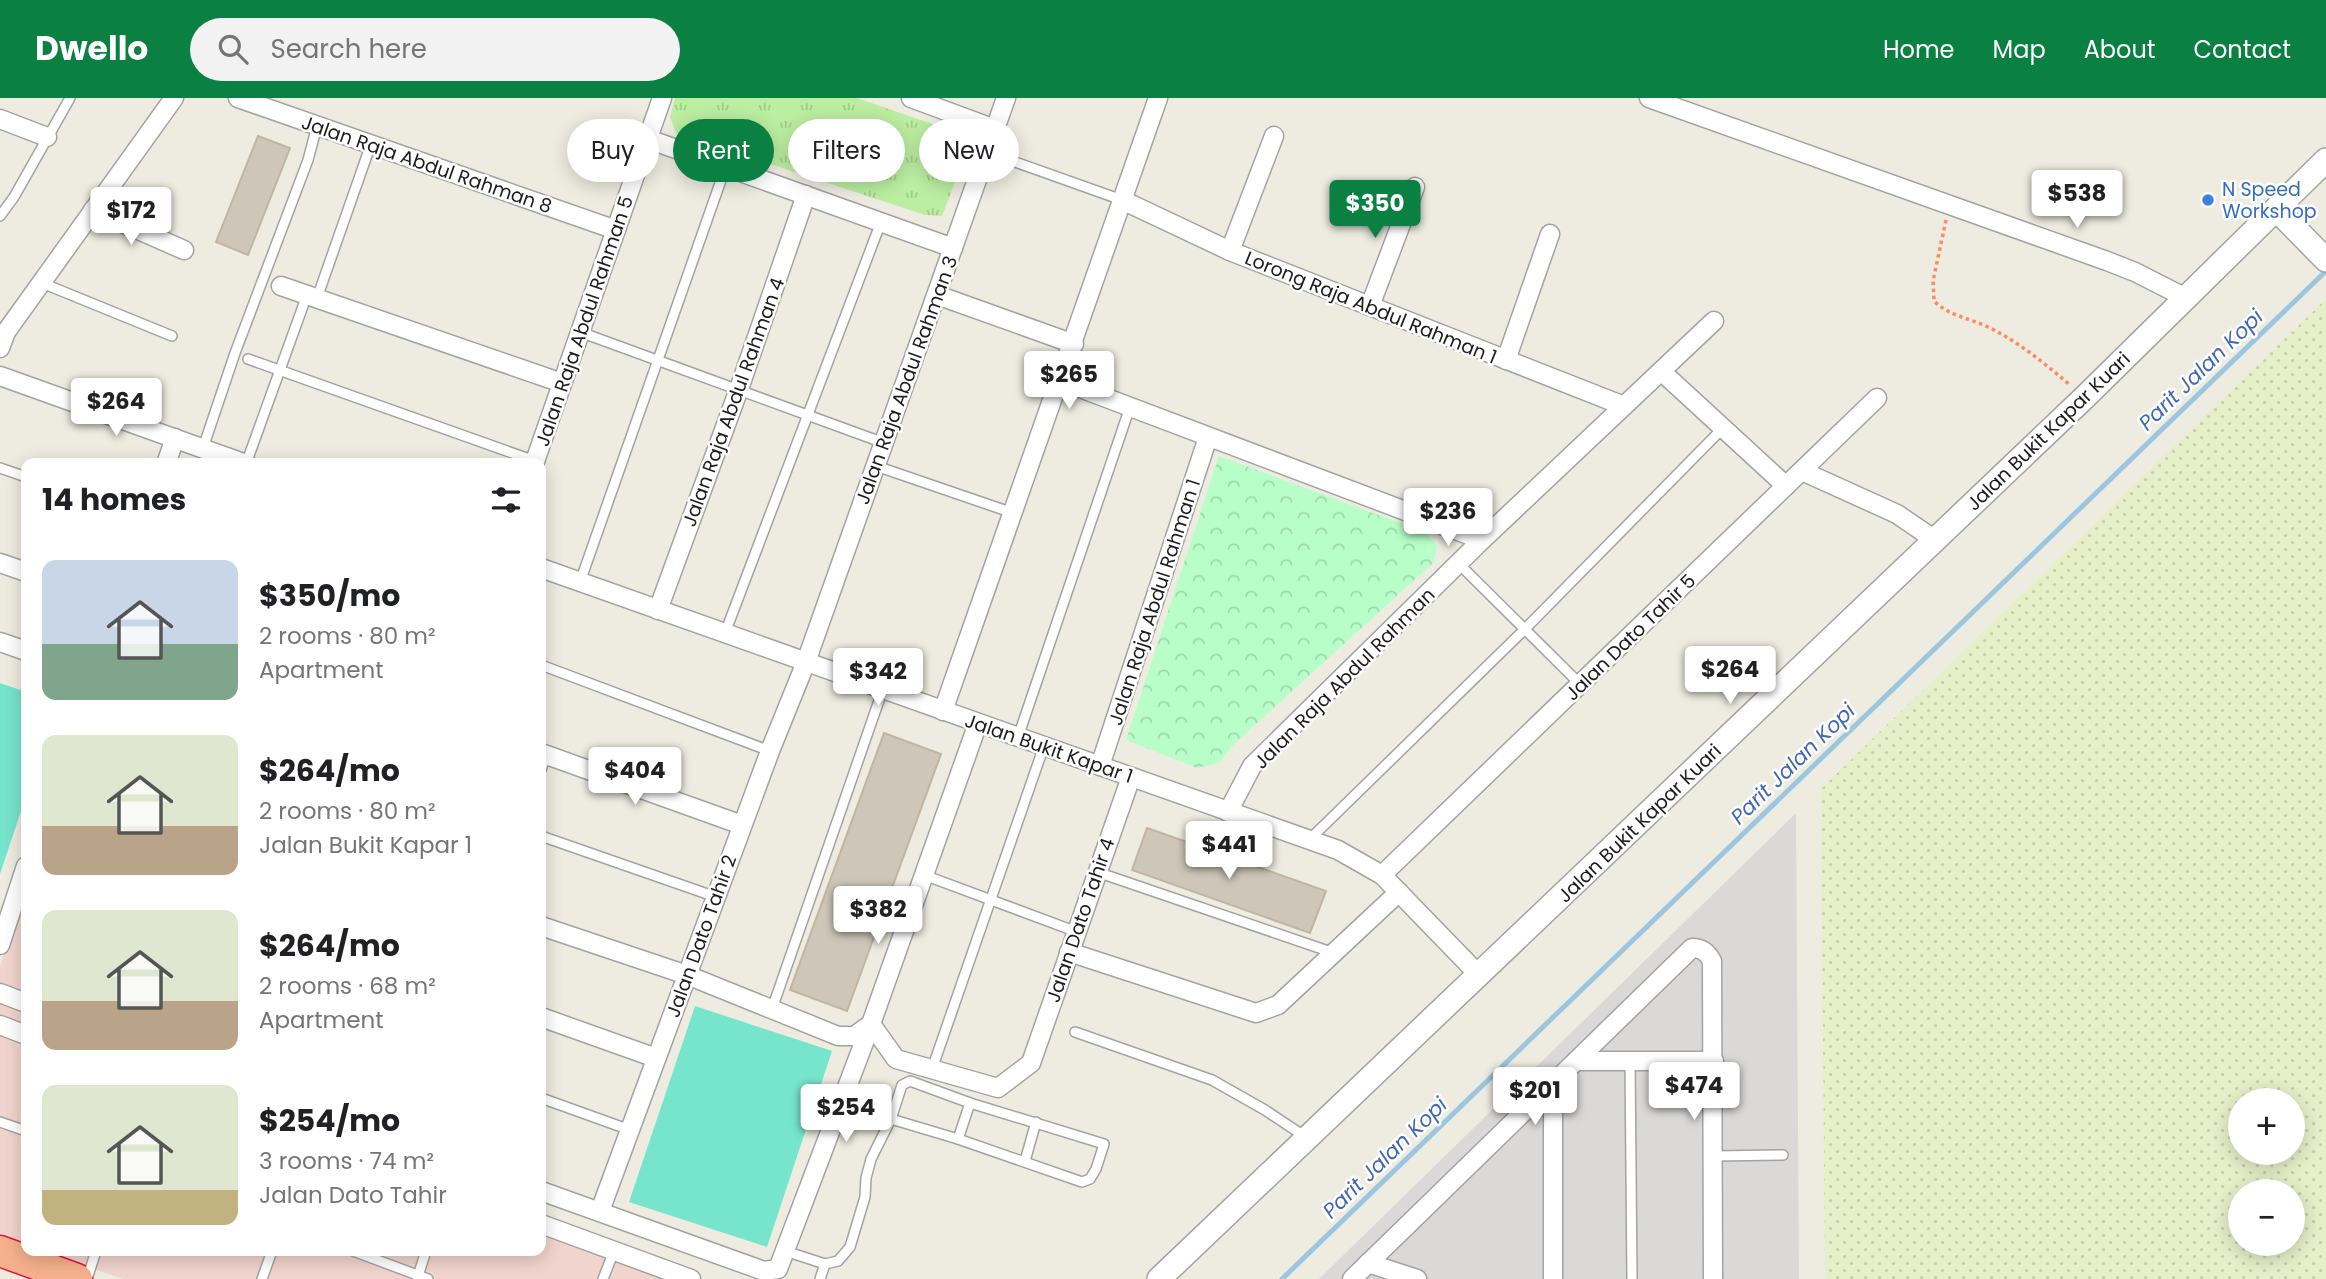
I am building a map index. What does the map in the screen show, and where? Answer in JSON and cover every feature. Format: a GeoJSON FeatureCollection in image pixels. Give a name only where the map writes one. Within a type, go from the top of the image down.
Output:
{"type":"FeatureCollection","features":[{"type":"Feature","properties":{"kind":"highway"},"geometry":{"type":"LineString","coordinates":[[0,1251],[77,1279]]}},
{"type":"Feature","properties":{"kind":"street"},"geometry":{"type":"LineString","coordinates":[[0,348],[6,332],[174,98]]}},
{"type":"Feature","properties":{"kind":"street","name":"Jalan Raja Abdul Rahman 8"},"geometry":{"type":"LineString","coordinates":[[238,98],[616,230]]}},
{"type":"Feature","properties":{"kind":"street","name":"Jalan Raja Abdul Rahman 5"},"geometry":{"type":"LineString","coordinates":[[655,119],[662,98]]}},
{"type":"Feature","properties":{"kind":"street"},"geometry":{"type":"LineString","coordinates":[[911,98],[968,119]]}},
{"type":"Feature","properties":{"kind":"street","name":"Jalan Raja Abdul Rahman 3"},"geometry":{"type":"LineString","coordinates":[[999,119],[1006,98]]}},
{"type":"Feature","properties":{"kind":"street"},"geometry":{"type":"LineString","coordinates":[[943,711],[1158,98]]}},
{"type":"Feature","properties":{"kind":"street"},"geometry":{"type":"LineString","coordinates":[[1649,98],[2126,268],[2186,298]]}},
{"type":"Feature","properties":{"kind":"street"},"geometry":{"type":"LineString","coordinates":[[0,119],[47,137]]}},
{"type":"Feature","properties":{"kind":"street"},"geometry":{"type":"LineString","coordinates":[[1230,251],[1274,136]]}},
{"type":"Feature","properties":{"kind":"street","name":"Jalan Bukit Kapar Kuari"},"geometry":{"type":"LineString","coordinates":[[1159,1279],[2085,397],[2326,160]]}},
{"type":"Feature","properties":{"kind":"street","name":"Jalan Raja Abdul Rahman 5"},"geometry":{"type":"LineString","coordinates":[[536,458],[633,182]]}},
{"type":"Feature","properties":{"kind":"street"},"geometry":{"type":"LineString","coordinates":[[770,182],[953,248]]}},
{"type":"Feature","properties":{"kind":"street","name":"Jalan Raja Abdul Rahman 3"},"geometry":{"type":"LineString","coordinates":[[806,662],[976,182]]}},
{"type":"Feature","properties":{"kind":"street"},"geometry":{"type":"LineString","coordinates":[[1370,306],[1415,187]]}},
{"type":"Feature","properties":{"kind":"street","name":"Jalan Raja Abdul Rahman 4"},"geometry":{"type":"LineString","coordinates":[[658,610],[806,195]]}},
{"type":"Feature","properties":{"kind":"street","name":"Lorong Raja Abdul Rahman 1"},"geometry":{"type":"LineString","coordinates":[[1122,200],[1230,251],[1624,406]]}},
{"type":"Feature","properties":{"kind":"street"},"geometry":{"type":"LineString","coordinates":[[2276,209],[2326,260]]}},
{"type":"Feature","properties":{"kind":"street"},"geometry":{"type":"LineString","coordinates":[[93,210],[184,250]]}},
{"type":"Feature","properties":{"kind":"street"},"geometry":{"type":"LineString","coordinates":[[1506,360],[1550,234]]}},
{"type":"Feature","properties":{"kind":"street"},"geometry":{"type":"LineString","coordinates":[[281,286],[562,383]]}},
{"type":"Feature","properties":{"kind":"street"},"geometry":{"type":"LineString","coordinates":[[937,295],[1073,344]]}},
{"type":"Feature","properties":{"kind":"street","name":"Jalan Raja Abdul Rahman"},"geometry":{"type":"LineString","coordinates":[[1228,812],[1252,766],[1482,540],[1714,321]]}},
{"type":"Feature","properties":{"kind":"street"},"geometry":{"type":"LineString","coordinates":[[1661,371],[1786,486]]}},
{"type":"Feature","properties":{"kind":"street"},"geometry":{"type":"LineString","coordinates":[[0,376],[229,458]]}},
{"type":"Feature","properties":{"kind":"street"},"geometry":{"type":"LineString","coordinates":[[1059,380],[1482,540]]}},
{"type":"Feature","properties":{"kind":"street","name":"Jalan Dato Tahir 5"},"geometry":{"type":"LineString","coordinates":[[1382,875],[1877,398]]}},
{"type":"Feature","properties":{"kind":"street","name":"Jalan Raja Abdul Rahman 1"},"geometry":{"type":"LineString","coordinates":[[1100,766],[1208,437]]}},
{"type":"Feature","properties":{"kind":"street"},"geometry":{"type":"LineString","coordinates":[[168,458],[175,438]]}},
{"type":"Feature","properties":{"kind":"street"},"geometry":{"type":"LineString","coordinates":[[1802,471],[1897,514],[1935,540]]}},
{"type":"Feature","properties":{"kind":"street"},"geometry":{"type":"LineString","coordinates":[[0,563],[21,570]]}},
{"type":"Feature","properties":{"kind":"street","name":"Jalan Bukit Kapar 1"},"geometry":{"type":"LineString","coordinates":[[546,570],[1338,850],[1382,875],[1479,975]]}},
{"type":"Feature","properties":{"kind":"street"},"geometry":{"type":"LineString","coordinates":[[0,642],[21,649]]}},
{"type":"Feature","properties":{"kind":"street","name":"Jalan Dato Tahir 2"},"geometry":{"type":"LineString","coordinates":[[600,1211],[742,825],[806,662]]}},
{"type":"Feature","properties":{"kind":"street"},"geometry":{"type":"LineString","coordinates":[[546,1193],[778,1274],[871,1024],[978,723]]}},
{"type":"Feature","properties":{"kind":"street"},"geometry":{"type":"LineString","coordinates":[[546,760],[742,825]]}},
{"type":"Feature","properties":{"kind":"street","name":"Jalan Dato Tahir 4"},"geometry":{"type":"LineString","coordinates":[[932,1069],[998,1088],[1031,1063],[1130,777]]}},
{"type":"Feature","properties":{"kind":"street"},"geometry":{"type":"LineString","coordinates":[[1069,952],[1256,1013],[1278,1004],[1399,892]]}},
{"type":"Feature","properties":{"kind":"street"},"geometry":{"type":"LineString","coordinates":[[0,945],[20,904]]}},
{"type":"Feature","properties":{"kind":"street"},"geometry":{"type":"LineString","coordinates":[[546,928],[687,975],[838,1036],[854,1036],[871,1024]]}},
{"type":"Feature","properties":{"kind":"street"},"geometry":{"type":"LineString","coordinates":[[1352,1279],[1692,948],[1700,948],[1712,961],[1713,1279]]}},
{"type":"Feature","properties":{"kind":"street"},"geometry":{"type":"LineString","coordinates":[[0,993],[21,1001]]}},
{"type":"Feature","properties":{"kind":"street"},"geometry":{"type":"LineString","coordinates":[[546,1019],[656,1058]]}},
{"type":"Feature","properties":{"kind":"street"},"geometry":{"type":"LineString","coordinates":[[871,1024],[896,1059],[932,1069]]}},
{"type":"Feature","properties":{"kind":"street"},"geometry":{"type":"LineString","coordinates":[[0,1025],[21,1033]]}},
{"type":"Feature","properties":{"kind":"street"},"geometry":{"type":"LineString","coordinates":[[1576,1061],[1714,1061]]}},
{"type":"Feature","properties":{"kind":"street"},"geometry":{"type":"LineString","coordinates":[[1553,1084],[1553,1279]]}},
{"type":"Feature","properties":{"kind":"street"},"geometry":{"type":"LineString","coordinates":[[546,1226],[691,1279]]}},
{"type":"Feature","properties":{"kind":"street"},"geometry":{"type":"LineString","coordinates":[[1368,1263],[1417,1279]]}},
{"type":"Feature","properties":{"kind":"lane"},"geometry":{"type":"LineString","coordinates":[[1,212],[14,197],[70,98]]}},
{"type":"Feature","properties":{"kind":"lane"},"geometry":{"type":"LineString","coordinates":[[203,449],[235,353],[308,160],[317,126]]}},
{"type":"Feature","properties":{"kind":"lane"},"geometry":{"type":"LineString","coordinates":[[248,458],[280,370],[312,297],[371,145]]}},
{"type":"Feature","properties":{"kind":"lane"},"geometry":{"type":"LineString","coordinates":[[1019,163],[1122,200]]}},
{"type":"Feature","properties":{"kind":"lane"},"geometry":{"type":"LineString","coordinates":[[580,582],[720,182]]}},
{"type":"Feature","properties":{"kind":"lane"},"geometry":{"type":"LineString","coordinates":[[725,634],[881,222]]}},
{"type":"Feature","properties":{"kind":"lane"},"geometry":{"type":"LineString","coordinates":[[41,282],[172,336]]}},
{"type":"Feature","properties":{"kind":"lane"},"geometry":{"type":"LineString","coordinates":[[580,332],[884,443]]}},
{"type":"Feature","properties":{"kind":"lane"},"geometry":{"type":"LineString","coordinates":[[248,359],[520,458]]}},
{"type":"Feature","properties":{"kind":"lane"},"geometry":{"type":"LineString","coordinates":[[1018,737],[1130,407]]}},
{"type":"Feature","properties":{"kind":"lane"},"geometry":{"type":"LineString","coordinates":[[1309,840],[1525,629],[1723,428]]}},
{"type":"Feature","properties":{"kind":"lane"},"geometry":{"type":"LineString","coordinates":[[876,466],[1013,513]]}},
{"type":"Feature","properties":{"kind":"lane"},"geometry":{"type":"LineString","coordinates":[[0,468],[21,475]]}},
{"type":"Feature","properties":{"kind":"lane"},"geometry":{"type":"LineString","coordinates":[[1459,564],[1581,684]]}},
{"type":"Feature","properties":{"kind":"lane"},"geometry":{"type":"LineString","coordinates":[[546,667],[770,751]]}},
{"type":"Feature","properties":{"kind":"lane"},"geometry":{"type":"LineString","coordinates":[[772,1009],[883,689]]}},
{"type":"Feature","properties":{"kind":"lane"},"geometry":{"type":"LineString","coordinates":[[932,1069],[1044,746]]}},
{"type":"Feature","properties":{"kind":"lane"},"geometry":{"type":"LineString","coordinates":[[546,838],[716,897]]}},
{"type":"Feature","properties":{"kind":"lane"},"geometry":{"type":"LineString","coordinates":[[1097,872],[1334,953]]}},
{"type":"Feature","properties":{"kind":"lane"},"geometry":{"type":"LineString","coordinates":[[924,875],[1076,932]]}},
{"type":"Feature","properties":{"kind":"lane"},"geometry":{"type":"LineString","coordinates":[[1075,1032],[1212,1080],[1265,1110],[1308,1139]]}},
{"type":"Feature","properties":{"kind":"lane"},"geometry":{"type":"LineString","coordinates":[[1630,1060],[1632,1279]]}},
{"type":"Feature","properties":{"kind":"lane"},"geometry":{"type":"LineString","coordinates":[[785,1251],[825,1264],[838,1261],[850,1247],[865,1197],[871,1159],[891,1119],[902,1085],[910,1081],[970,1103],[1104,1144],[1103,1152],[1090,1179],[1083,1181],[891,1119]]}},
{"type":"Feature","properties":{"kind":"lane"},"geometry":{"type":"LineString","coordinates":[[546,1100],[630,1130]]}},
{"type":"Feature","properties":{"kind":"lane"},"geometry":{"type":"LineString","coordinates":[[958,1139],[970,1103]]}},
{"type":"Feature","properties":{"kind":"lane"},"geometry":{"type":"LineString","coordinates":[[0,1122],[21,1129]]}},
{"type":"Feature","properties":{"kind":"lane"},"geometry":{"type":"LineString","coordinates":[[1025,1161],[1036,1122]]}},
{"type":"Feature","properties":{"kind":"lane"},"geometry":{"type":"LineString","coordinates":[[1714,1156],[1783,1155]]}},
{"type":"Feature","properties":{"kind":"lane"},"geometry":{"type":"LineString","coordinates":[[603,1279],[614,1251]]}},
{"type":"Feature","properties":{"kind":"lane"},"geometry":{"type":"LineString","coordinates":[[86,1279],[94,1256]]}},
{"type":"Feature","properties":{"kind":"lane"},"geometry":{"type":"LineString","coordinates":[[262,1279],[270,1256]]}},
{"type":"Feature","properties":{"kind":"lane"},"geometry":{"type":"LineString","coordinates":[[364,1256],[428,1279]]}},
{"type":"Feature","properties":{"kind":"lane"},"geometry":{"type":"LineString","coordinates":[[417,1277],[424,1256]]}},
{"type":"Feature","properties":{"kind":"lane"},"geometry":{"type":"LineString","coordinates":[[820,1279],[825,1264]]}},
{"type":"Feature","properties":{"kind":"path"},"geometry":{"type":"LineString","coordinates":[[1950,205],[1938,251],[1933,281],[1934,301],[1944,311],[1987,327],[2031,351],[2085,397]]}},
{"type":"Feature","properties":{"kind":"shaded area"},"geometry":{"type":"Polygon","coordinates":[[[1796,813],[1799,1279],[1319,1279],[1796,813]]]}},
{"type":"Feature","properties":{"kind":"shaded area"},"geometry":{"type":"Polygon","coordinates":[[[18,909],[21,910],[21,1243],[0,1236],[0,967],[18,909]]]}},
{"type":"Feature","properties":{"kind":"shaded area"},"geometry":{"type":"Polygon","coordinates":[[[546,1233],[672,1279],[123,1279],[58,1256],[546,1256],[546,1233]]]}},
{"type":"Feature","properties":{"kind":"green space"},"geometry":{"type":"Polygon","coordinates":[[[675,98],[857,98],[919,119],[919,182],[955,182],[942,216],[925,215],[825,182],[905,182],[905,119],[788,119],[788,170],[774,165],[774,119],[673,119],[673,125],[670,117],[675,98]]]}},
{"type":"Feature","properties":{"kind":"green space"},"geometry":{"type":"Polygon","coordinates":[[[2326,299],[2326,1279],[1825,1279],[1821,789],[2326,299]]]}},
{"type":"Feature","properties":{"kind":"green space"},"geometry":{"type":"Polygon","coordinates":[[[1219,456],[1427,533],[1437,546],[1433,563],[1233,745],[1219,763],[1197,768],[1126,740],[1219,456]]]}},
{"type":"Feature","properties":{"kind":"green space"},"geometry":{"type":"Polygon","coordinates":[[[0,683],[21,690],[21,811],[0,874],[0,683]]]}},
{"type":"Feature","properties":{"kind":"green space"},"geometry":{"type":"Polygon","coordinates":[[[695,1006],[832,1051],[767,1247],[629,1202],[695,1006]]]}},
{"type":"Feature","properties":{"kind":"building"},"geometry":{"type":"Polygon","coordinates":[[[258,136],[290,148],[248,255],[216,242],[258,136]]]}},
{"type":"Feature","properties":{"kind":"building"},"geometry":{"type":"Polygon","coordinates":[[[884,733],[941,754],[847,1011],[790,990],[884,733]]]}},
{"type":"Feature","properties":{"kind":"building"},"geometry":{"type":"Polygon","coordinates":[[[1147,828],[1326,891],[1310,933],[1132,870],[1147,828]]]}},
{"type":"Feature","properties":{"kind":"waterway","name":"Parit Jalan Kopi"},"geometry":{"type":"LineString","coordinates":[[1282,1279],[2326,271]]}},
{"type":"Feature","properties":{"kind":"place","name":"N Speed Workshop"},"geometry":{"type":"Point","coordinates":[2208,200]}}]}
